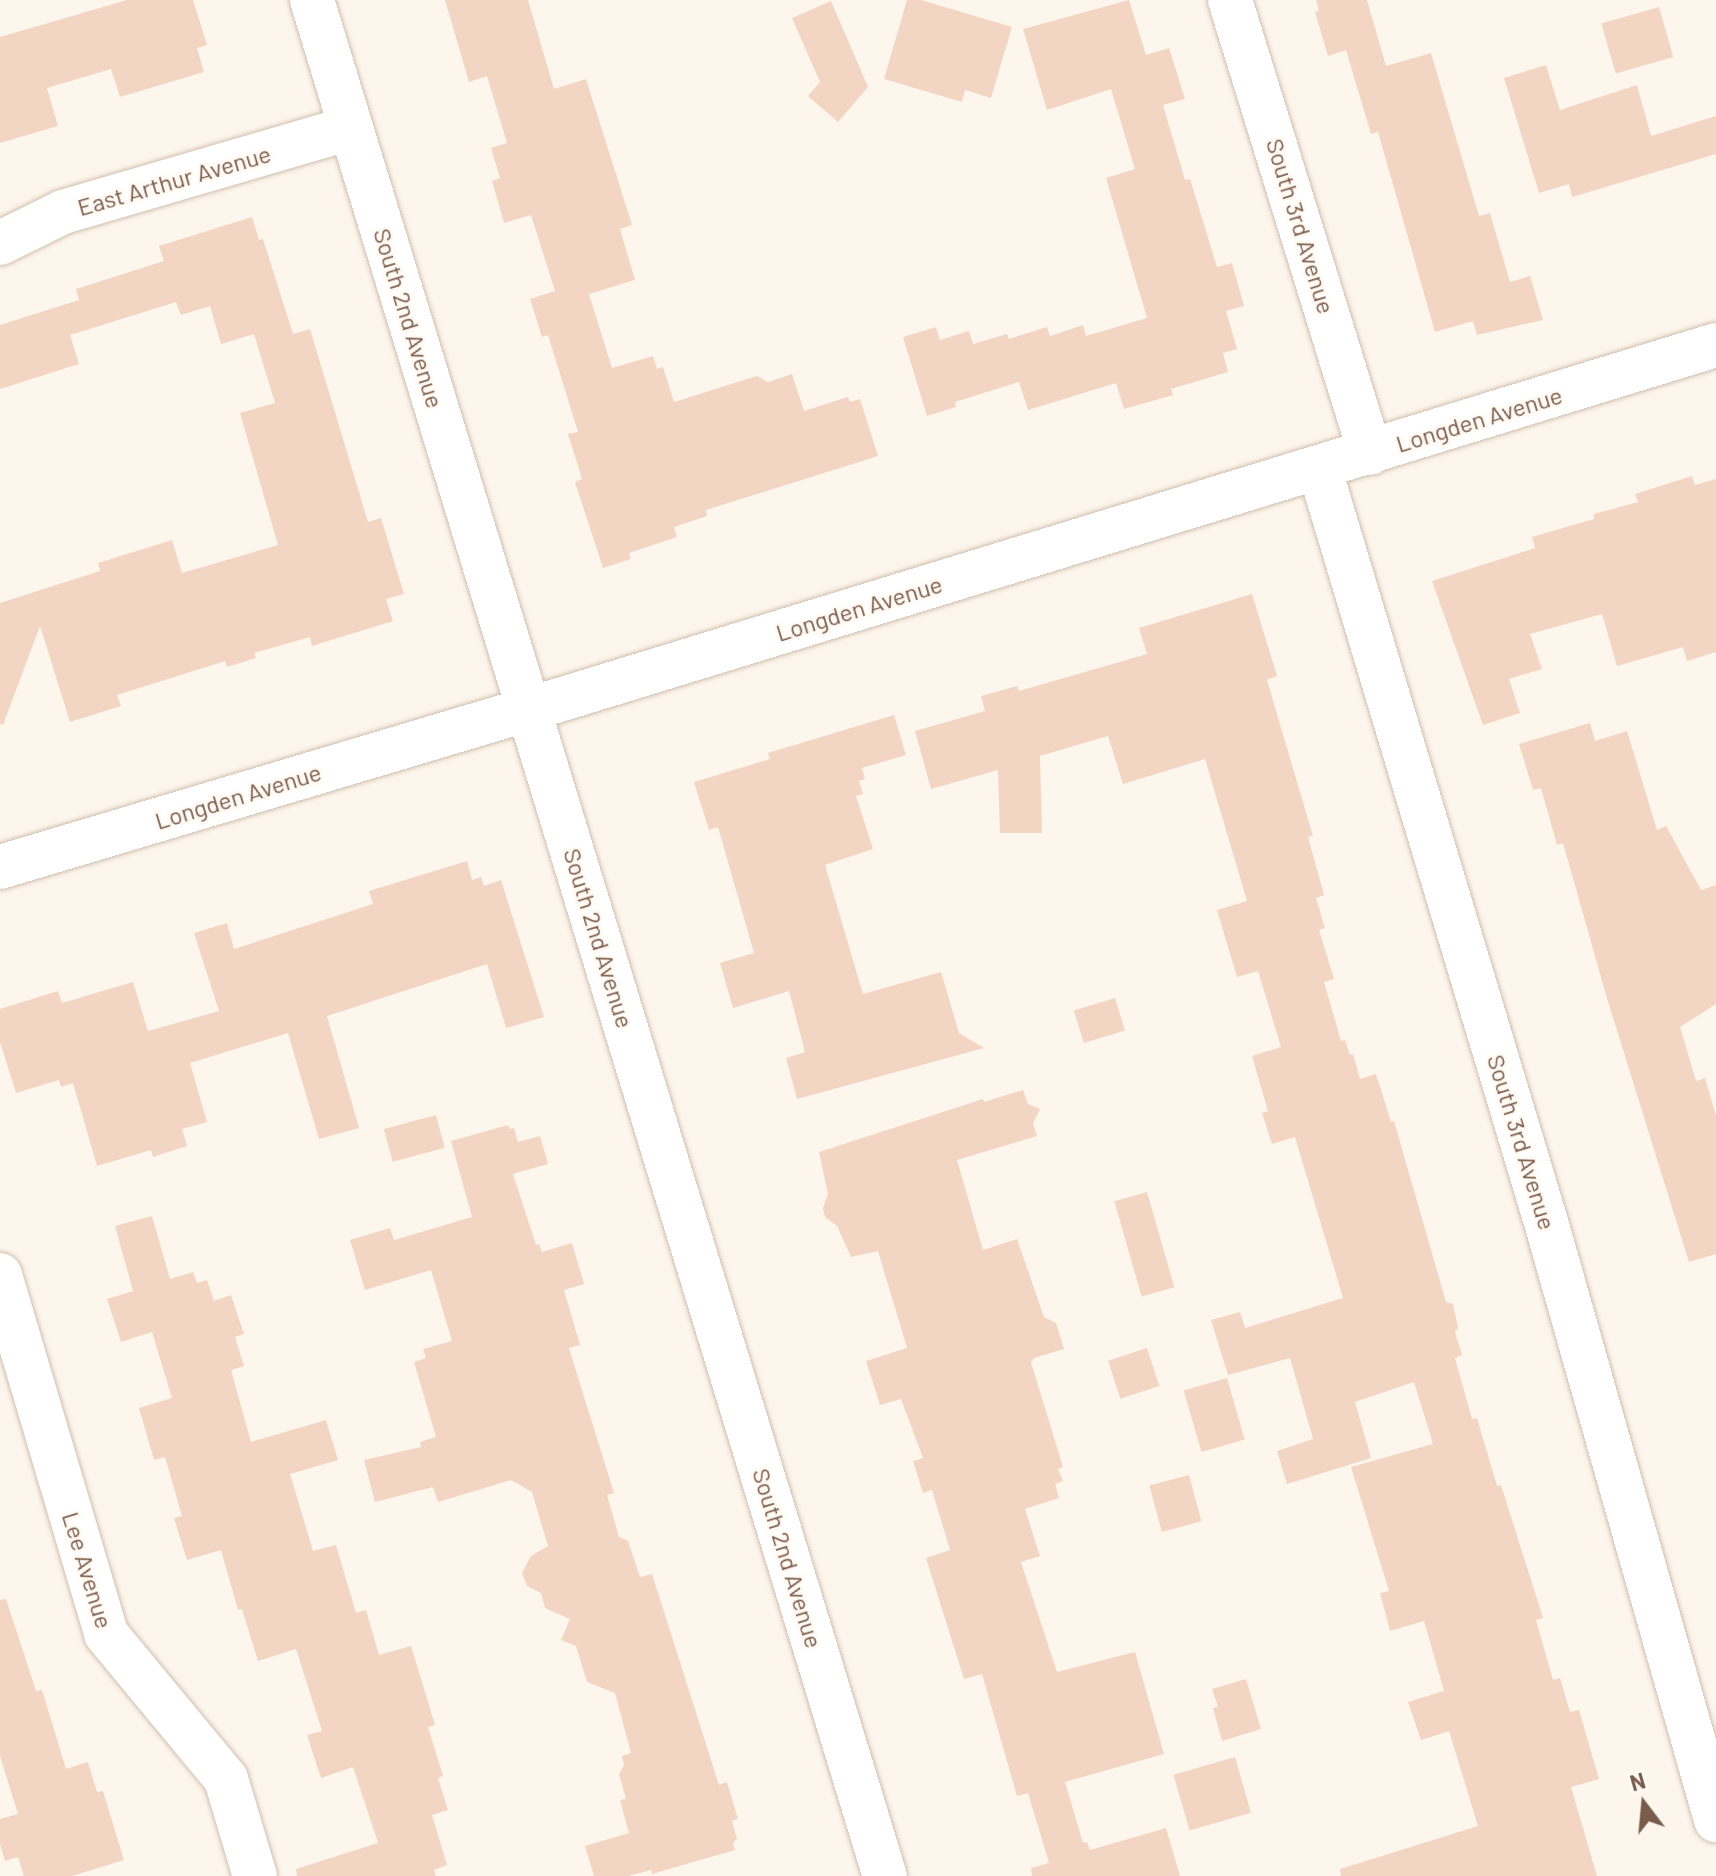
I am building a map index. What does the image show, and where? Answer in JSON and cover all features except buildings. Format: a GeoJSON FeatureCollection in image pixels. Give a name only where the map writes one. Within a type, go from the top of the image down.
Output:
{"type":"FeatureCollection","features":[{"type":"Feature","properties":{"kind":"street","name":"South 2nd Avenue"},"geometry":{"type":"LineString","coordinates":[[312,0],[885,1876]]}},
{"type":"Feature","properties":{"kind":"street","name":"South 3rd Avenue"},"geometry":{"type":"LineString","coordinates":[[1230,0],[1370,453]]}},
{"type":"Feature","properties":{"kind":"street","name":"East Arthur Avenue"},"geometry":{"type":"LineString","coordinates":[[0,243],[63,212],[351,128]]}},
{"type":"Feature","properties":{"kind":"street","name":"Longden Avenue"},"geometry":{"type":"LineString","coordinates":[[0,867],[529,709],[1716,345]]}},
{"type":"Feature","properties":{"kind":"street","name":"South 3rd Avenue"},"geometry":{"type":"LineString","coordinates":[[1319,467],[1546,1222],[1716,1820]]}},
{"type":"Feature","properties":{"kind":"street","name":"Lee Avenue"},"geometry":{"type":"LineString","coordinates":[[0,1275],[106,1634],[226,1779],[255,1876]]}}]}
